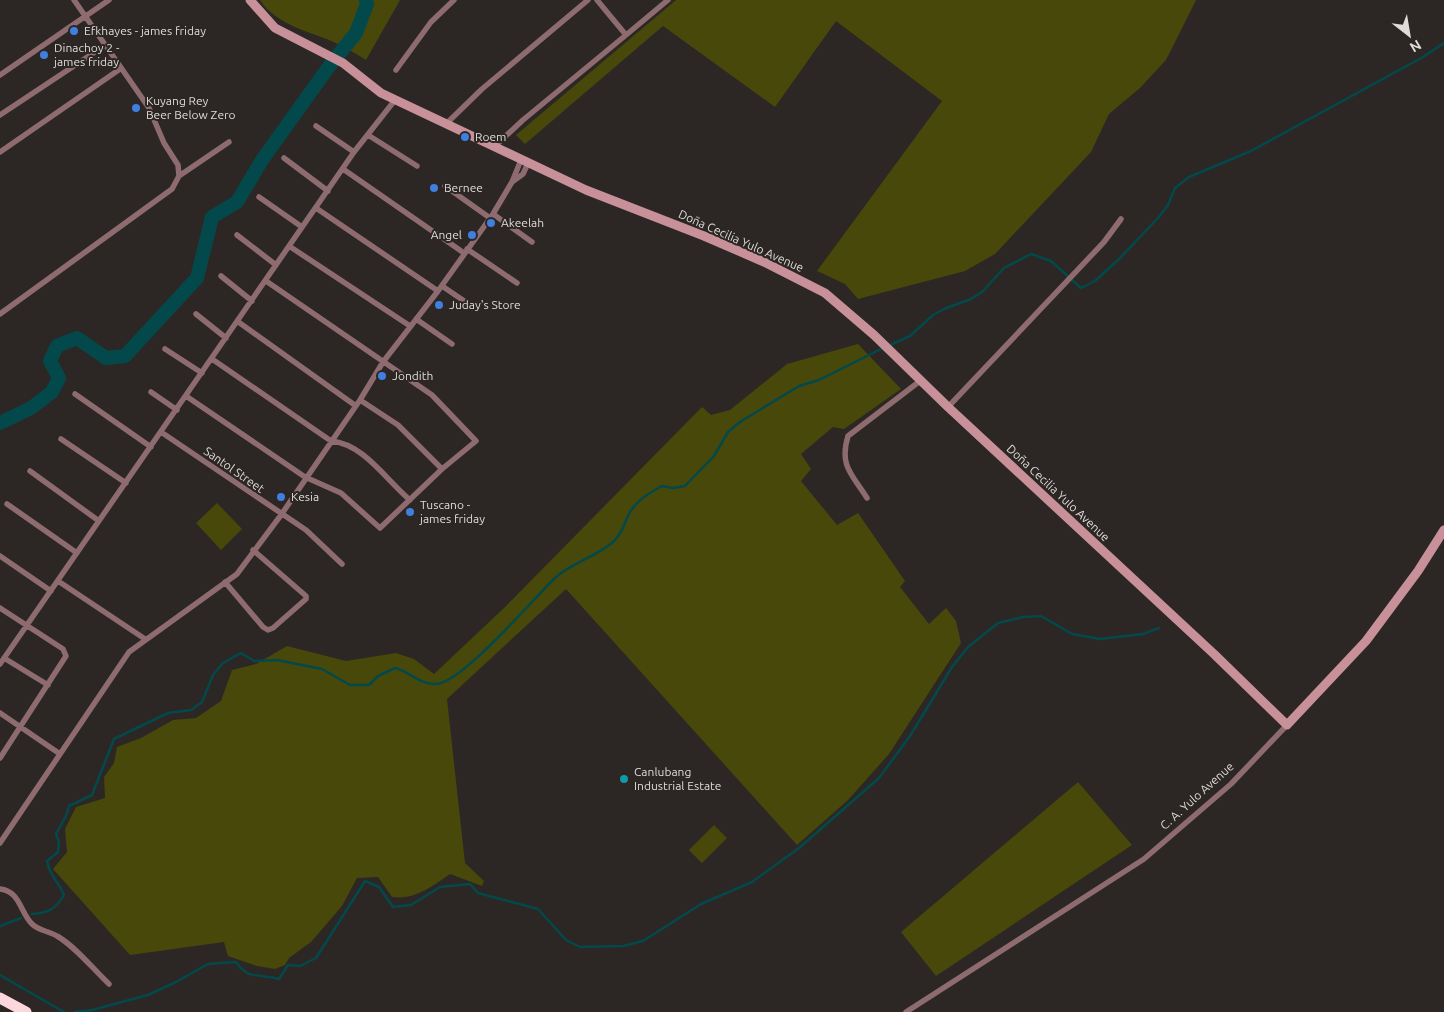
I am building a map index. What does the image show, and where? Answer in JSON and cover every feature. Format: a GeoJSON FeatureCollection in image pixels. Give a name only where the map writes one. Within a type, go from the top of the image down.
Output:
{"type":"FeatureCollection","features":[{"type":"Feature","properties":{"kind":"highway"},"geometry":{"type":"LineString","coordinates":[[0,998],[26,1012]]}},
{"type":"Feature","properties":{"kind":"main road","name":"Doña Cecilia Yulo Avenue"},"geometry":{"type":"LineString","coordinates":[[250,0],[275,28],[343,63],[381,93],[586,190],[704,236],[764,262],[825,293],[874,335],[920,381],[1214,654],[1287,725]]}},
{"type":"Feature","properties":{"kind":"main road","name":"C. A. Yulo Avenue"},"geometry":{"type":"LineString","coordinates":[[1287,725],[1366,641],[1418,571],[1444,530]]}},
{"type":"Feature","properties":{"kind":"street"},"geometry":{"type":"LineString","coordinates":[[74,0],[104,46],[149,108],[164,143],[178,166],[179,176]]}},
{"type":"Feature","properties":{"kind":"street"},"geometry":{"type":"LineString","coordinates":[[0,74],[109,0]]}},
{"type":"Feature","properties":{"kind":"street"},"geometry":{"type":"LineString","coordinates":[[396,70],[430,22],[454,0]]}},
{"type":"Feature","properties":{"kind":"street"},"geometry":{"type":"LineString","coordinates":[[447,123],[482,89],[588,0]]}},
{"type":"Feature","properties":{"kind":"street"},"geometry":{"type":"LineString","coordinates":[[597,0],[626,35]]}},
{"type":"Feature","properties":{"kind":"street"},"geometry":{"type":"LineString","coordinates":[[494,148],[523,120],[668,0]]}},
{"type":"Feature","properties":{"kind":"street"},"geometry":{"type":"LineString","coordinates":[[0,115],[104,46]]}},
{"type":"Feature","properties":{"kind":"street"},"geometry":{"type":"LineString","coordinates":[[0,152],[120,69]]}},
{"type":"Feature","properties":{"kind":"street"},"geometry":{"type":"LineString","coordinates":[[0,664],[354,152],[395,100]]}},
{"type":"Feature","properties":{"kind":"street"},"geometry":{"type":"LineString","coordinates":[[316,126],[354,152]]}},
{"type":"Feature","properties":{"kind":"street"},"geometry":{"type":"LineString","coordinates":[[368,135],[417,166]]}},
{"type":"Feature","properties":{"kind":"street"},"geometry":{"type":"LineString","coordinates":[[0,314],[172,189],[179,176],[230,142]]}},
{"type":"Feature","properties":{"kind":"street"},"geometry":{"type":"LineString","coordinates":[[284,158],[328,190]]}},
{"type":"Feature","properties":{"kind":"street"},"geometry":{"type":"LineString","coordinates":[[0,843],[129,652],[237,574],[253,550],[281,515],[305,477],[360,400],[383,362],[440,288],[491,216],[512,182],[523,174],[525,162]]}},
{"type":"Feature","properties":{"kind":"street"},"geometry":{"type":"LineString","coordinates":[[343,169],[517,283]]}},
{"type":"Feature","properties":{"kind":"street"},"geometry":{"type":"LineString","coordinates":[[445,186],[532,242]]}},
{"type":"Feature","properties":{"kind":"street"},"geometry":{"type":"LineString","coordinates":[[259,197],[302,227]]}},
{"type":"Feature","properties":{"kind":"street"},"geometry":{"type":"LineString","coordinates":[[316,208],[476,309]]}},
{"type":"Feature","properties":{"kind":"street"},"geometry":{"type":"LineString","coordinates":[[948,407],[1104,242],[1121,218]]}},
{"type":"Feature","properties":{"kind":"street"},"geometry":{"type":"LineString","coordinates":[[237,235],[276,265]]}},
{"type":"Feature","properties":{"kind":"street"},"geometry":{"type":"LineString","coordinates":[[289,246],[410,326]]}},
{"type":"Feature","properties":{"kind":"street"},"geometry":{"type":"LineString","coordinates":[[221,276],[252,301]]}},
{"type":"Feature","properties":{"kind":"street"},"geometry":{"type":"LineString","coordinates":[[186,396],[305,477],[341,493],[380,528],[442,469],[476,440],[432,395],[266,281]]}},
{"type":"Feature","properties":{"kind":"street"},"geometry":{"type":"LineString","coordinates":[[196,314],[226,338]]}},
{"type":"Feature","properties":{"kind":"street"},"geometry":{"type":"LineString","coordinates":[[416,319],[452,344]]}},
{"type":"Feature","properties":{"kind":"street"},"geometry":{"type":"LineString","coordinates":[[237,322],[356,406]]}},
{"type":"Feature","properties":{"kind":"street"},"geometry":{"type":"LineString","coordinates":[[165,349],[202,373]]}},
{"type":"Feature","properties":{"kind":"street"},"geometry":{"type":"LineString","coordinates":[[212,359],[331,441],[343,442],[373,464],[410,500]]}},
{"type":"Feature","properties":{"kind":"street"},"geometry":{"type":"LineString","coordinates":[[867,498],[844,461],[844,448],[848,436],[920,381]]}},
{"type":"Feature","properties":{"kind":"street"},"geometry":{"type":"LineString","coordinates":[[152,392],[176,410]]}},
{"type":"Feature","properties":{"kind":"street"},"geometry":{"type":"LineString","coordinates":[[75,394],[151,447]]}},
{"type":"Feature","properties":{"kind":"street"},"geometry":{"type":"LineString","coordinates":[[360,400],[398,425],[442,469]]}},
{"type":"Feature","properties":{"kind":"street","name":"Santol Street"},"geometry":{"type":"LineString","coordinates":[[161,432],[281,515],[306,530],[342,564]]}},
{"type":"Feature","properties":{"kind":"street"},"geometry":{"type":"LineString","coordinates":[[61,439],[126,483]]}},
{"type":"Feature","properties":{"kind":"street"},"geometry":{"type":"LineString","coordinates":[[30,471],[99,521]]}},
{"type":"Feature","properties":{"kind":"street"},"geometry":{"type":"LineString","coordinates":[[7,504],[77,553]]}},
{"type":"Feature","properties":{"kind":"street"},"geometry":{"type":"LineString","coordinates":[[225,582],[263,627],[268,630],[273,628],[306,599],[306,596],[253,550]]}},
{"type":"Feature","properties":{"kind":"street"},"geometry":{"type":"LineString","coordinates":[[0,556],[51,591]]}},
{"type":"Feature","properties":{"kind":"street"},"geometry":{"type":"LineString","coordinates":[[58,582],[145,640]]}},
{"type":"Feature","properties":{"kind":"street"},"geometry":{"type":"LineString","coordinates":[[0,608],[66,652],[66,656],[0,758]]}},
{"type":"Feature","properties":{"kind":"street"},"geometry":{"type":"LineString","coordinates":[[4,658],[48,684]]}},
{"type":"Feature","properties":{"kind":"street"},"geometry":{"type":"LineString","coordinates":[[0,713],[21,725],[60,754]]}},
{"type":"Feature","properties":{"kind":"street","name":"C. A. Yulo Avenue"},"geometry":{"type":"LineString","coordinates":[[906,1012],[1144,859],[1232,784],[1287,725]]}},
{"type":"Feature","properties":{"kind":"street"},"geometry":{"type":"LineString","coordinates":[[0,889],[8,890],[16,896],[31,924],[42,931],[57,936],[109,984]]}},
{"type":"Feature","properties":{"kind":"shaded area"},"geometry":{"type":"Polygon","coordinates":[[[260,0],[400,0],[366,60],[342,46],[286,23],[276,17],[260,0]]]}},
{"type":"Feature","properties":{"kind":"shaded area"},"geometry":{"type":"Polygon","coordinates":[[[676,0],[1196,0],[1166,60],[1140,88],[1109,114],[1091,152],[995,254],[965,271],[858,299],[845,284],[817,271],[942,101],[836,21],[775,107],[663,26],[525,144],[516,135],[676,0]]]}},
{"type":"Feature","properties":{"kind":"shaded area"},"geometry":{"type":"Polygon","coordinates":[[[858,344],[901,389],[844,429],[833,427],[801,454],[811,469],[801,481],[837,525],[858,513],[905,581],[900,587],[929,624],[946,608],[956,621],[961,643],[889,754],[848,800],[797,845],[566,589],[447,699],[465,863],[484,881],[482,886],[450,874],[422,892],[408,896],[392,897],[378,877],[357,878],[342,906],[311,942],[289,958],[285,965],[275,969],[257,966],[228,956],[224,942],[130,955],[53,869],[67,852],[65,829],[76,807],[105,798],[104,777],[114,763],[117,747],[141,738],[173,720],[196,718],[221,701],[232,670],[256,664],[287,646],[346,661],[396,653],[414,659],[434,674],[504,608],[702,407],[711,415],[730,410],[787,364],[858,344]]]}},
{"type":"Feature","properties":{"kind":"shaded area"},"geometry":{"type":"Polygon","coordinates":[[[217,503],[242,529],[221,550],[196,523],[217,503]]]}},
{"type":"Feature","properties":{"kind":"shaded area"},"geometry":{"type":"Polygon","coordinates":[[[1078,782],[1132,845],[936,976],[901,932],[1078,782]]]}},
{"type":"Feature","properties":{"kind":"shaded area"},"geometry":{"type":"Polygon","coordinates":[[[714,825],[727,838],[702,863],[689,850],[714,825]]]}},
{"type":"Feature","properties":{"kind":"waterway"},"geometry":{"type":"LineString","coordinates":[[0,423],[31,408],[52,392],[59,378],[50,361],[57,346],[77,338],[106,358],[125,356],[197,278],[212,217],[237,202],[262,160],[330,65],[356,33],[367,4],[366,0]]}},
{"type":"Feature","properties":{"kind":"waterway"},"geometry":{"type":"LineString","coordinates":[[888,346],[910,336],[933,315],[971,299],[982,292],[1004,268],[1031,254],[1051,261],[1081,288],[1095,281],[1158,218],[1168,205],[1175,188],[1189,177],[1251,151],[1423,57],[1444,43]]}},
{"type":"Feature","properties":{"kind":"waterway"},"geometry":{"type":"LineString","coordinates":[[32,914],[43,913],[51,909],[58,904],[64,895],[47,861],[58,852],[59,842],[56,834],[69,806],[92,795],[114,739],[168,713],[191,710],[202,702],[213,675],[223,663],[241,653],[254,661],[277,660],[322,669],[350,685],[369,685],[378,676],[395,668],[430,684],[448,680],[480,655],[555,578],[568,568],[599,552],[613,542],[621,531],[630,512],[640,500],[662,486],[673,488],[685,486],[714,456],[728,432],[740,422],[799,386],[819,380],[883,348]]}},
{"type":"Feature","properties":{"kind":"waterway"},"geometry":{"type":"LineString","coordinates":[[75,1012],[92,1010],[148,995],[208,964],[236,962],[250,974],[279,979],[288,965],[300,966],[316,958],[365,881],[379,887],[393,907],[411,905],[440,887],[470,884],[478,893],[538,909],[566,940],[580,947],[623,946],[643,941],[701,904],[752,882],[799,848],[879,778],[910,736],[952,667],[968,647],[998,623],[1023,617],[1041,616],[1072,634],[1100,639],[1143,634],[1159,628]]}},
{"type":"Feature","properties":{"kind":"waterway"},"geometry":{"type":"LineString","coordinates":[[0,926],[21,918]]}},
{"type":"Feature","properties":{"kind":"waterway"},"geometry":{"type":"LineString","coordinates":[[0,975],[64,1012]]}},
{"type":"Feature","properties":{"kind":"place","name":"Efkhayes - james friday"},"geometry":{"type":"Point","coordinates":[74,31]}},
{"type":"Feature","properties":{"kind":"place","name":"Dinachoy 2 - james friday"},"geometry":{"type":"Point","coordinates":[44,55]}},
{"type":"Feature","properties":{"kind":"place","name":"Kuyang Rey Beer Below Zero"},"geometry":{"type":"Point","coordinates":[136,108]}},
{"type":"Feature","properties":{"kind":"place","name":"Roem"},"geometry":{"type":"Point","coordinates":[465,137]}},
{"type":"Feature","properties":{"kind":"place","name":"Bernee"},"geometry":{"type":"Point","coordinates":[434,188]}},
{"type":"Feature","properties":{"kind":"place","name":"Akeelah"},"geometry":{"type":"Point","coordinates":[491,223]}},
{"type":"Feature","properties":{"kind":"place","name":"Angel"},"geometry":{"type":"Point","coordinates":[472,235]}},
{"type":"Feature","properties":{"kind":"place","name":"Juday's Store"},"geometry":{"type":"Point","coordinates":[439,305]}},
{"type":"Feature","properties":{"kind":"place","name":"Jondith"},"geometry":{"type":"Point","coordinates":[382,376]}},
{"type":"Feature","properties":{"kind":"place","name":"Kesia"},"geometry":{"type":"Point","coordinates":[281,497]}},
{"type":"Feature","properties":{"kind":"place","name":"Tuscano - james friday"},"geometry":{"type":"Point","coordinates":[410,512]}},
{"type":"Feature","properties":{"kind":"place","name":"Canlubang Industrial Estate"},"geometry":{"type":"Point","coordinates":[624,779]}}]}
